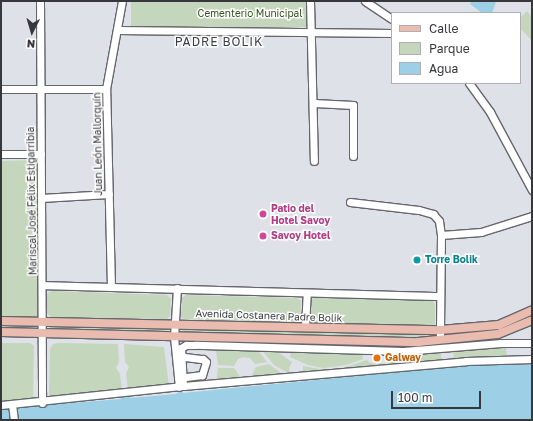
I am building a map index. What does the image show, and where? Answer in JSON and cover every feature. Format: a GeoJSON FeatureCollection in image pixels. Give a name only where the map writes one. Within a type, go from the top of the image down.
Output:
{"type":"FeatureCollection","features":[{"type":"Feature","properties":{"kind":"main road","name":"Avenida Costanera Padre Bolik"},"geometry":{"type":"LineString","coordinates":[[1,321],[175,323],[440,330],[499,325],[532,310]]}},
{"type":"Feature","properties":{"kind":"main road"},"geometry":{"type":"LineString","coordinates":[[1,332],[367,342],[440,340],[498,334],[532,320]]}},
{"type":"Feature","properties":{"kind":"street","name":"Mariscal José Félix Estigarribia"},"geometry":{"type":"LineString","coordinates":[[40,1],[43,322],[42,402]]}},
{"type":"Feature","properties":{"kind":"street","name":"Juan León Mallorquín"},"geometry":{"type":"LineString","coordinates":[[111,287],[106,89],[122,1]]}},
{"type":"Feature","properties":{"kind":"street"},"geometry":{"type":"LineString","coordinates":[[310,1],[314,103],[314,161]]}},
{"type":"Feature","properties":{"kind":"street"},"geometry":{"type":"LineString","coordinates":[[365,1],[391,18]]}},
{"type":"Feature","properties":{"kind":"street"},"geometry":{"type":"LineString","coordinates":[[117,30],[391,33]]}},
{"type":"Feature","properties":{"kind":"street"},"geometry":{"type":"LineString","coordinates":[[470,84],[490,112],[532,190]]}},
{"type":"Feature","properties":{"kind":"street"},"geometry":{"type":"LineString","coordinates":[[1,89],[106,89]]}},
{"type":"Feature","properties":{"kind":"street"},"geometry":{"type":"LineString","coordinates":[[314,103],[353,105],[353,156]]}},
{"type":"Feature","properties":{"kind":"street"},"geometry":{"type":"LineString","coordinates":[[1,154],[41,154]]}},
{"type":"Feature","properties":{"kind":"street"},"geometry":{"type":"LineString","coordinates":[[41,198],[109,194]]}},
{"type":"Feature","properties":{"kind":"street"},"geometry":{"type":"LineString","coordinates":[[350,202],[419,210],[433,214],[439,221],[441,235],[440,340]]}},
{"type":"Feature","properties":{"kind":"street"},"geometry":{"type":"LineString","coordinates":[[441,235],[480,232],[532,216]]}},
{"type":"Feature","properties":{"kind":"street"},"geometry":{"type":"LineString","coordinates":[[42,285],[177,288],[307,294],[440,296]]}},
{"type":"Feature","properties":{"kind":"street"},"geometry":{"type":"LineString","coordinates":[[177,288],[174,337],[179,356],[180,388]]}},
{"type":"Feature","properties":{"kind":"street"},"geometry":{"type":"LineString","coordinates":[[305,327],[307,294]]}},
{"type":"Feature","properties":{"kind":"street"},"geometry":{"type":"LineString","coordinates":[[179,356],[181,348],[188,345],[403,350],[501,343],[532,343]]}},
{"type":"Feature","properties":{"kind":"street"},"geometry":{"type":"LineString","coordinates":[[179,356],[203,359],[206,362],[202,375],[180,378]]}},
{"type":"Feature","properties":{"kind":"street"},"geometry":{"type":"LineString","coordinates":[[1,405],[466,361],[532,359]]}},
{"type":"Feature","properties":{"kind":"street"},"geometry":{"type":"LineString","coordinates":[[12,404],[14,420]]}},
{"type":"Feature","properties":{"kind":"green space","name":"Cementerio Municipal"},"geometry":{"type":"Polygon","coordinates":[[[131,1],[307,1],[307,27],[131,27],[131,1]]]}},
{"type":"Feature","properties":{"kind":"green space"},"geometry":{"type":"Polygon","coordinates":[[[527,11],[532,17],[532,41],[521,29],[521,17],[527,11]]]}},
{"type":"Feature","properties":{"kind":"green space"},"geometry":{"type":"Polygon","coordinates":[[[37,160],[37,278],[32,278],[43,279],[43,322],[1,321],[1,161],[37,160]]]}},
{"type":"Feature","properties":{"kind":"green space"},"geometry":{"type":"Polygon","coordinates":[[[52,291],[167,295],[171,299],[170,316],[167,319],[51,317],[47,313],[47,294],[52,291]]]}},
{"type":"Feature","properties":{"kind":"green space"},"geometry":{"type":"Polygon","coordinates":[[[186,295],[297,298],[301,301],[300,321],[297,323],[184,319],[181,317],[182,298],[186,295]]]}},
{"type":"Feature","properties":{"kind":"green space"},"geometry":{"type":"Polygon","coordinates":[[[314,298],[432,300],[435,304],[435,324],[433,326],[313,324],[310,322],[311,300],[314,298]]]}},
{"type":"Feature","properties":{"kind":"green space"},"geometry":{"type":"Polygon","coordinates":[[[49,326],[167,328],[166,332],[50,329],[49,326]]]}},
{"type":"Feature","properties":{"kind":"green space"},"geometry":{"type":"Polygon","coordinates":[[[181,327],[435,333],[433,337],[405,339],[184,333],[181,327]]]}},
{"type":"Feature","properties":{"kind":"green space"},"geometry":{"type":"Polygon","coordinates":[[[1,343],[30,343],[34,346],[33,400],[1,402],[1,343]]]}},
{"type":"Feature","properties":{"kind":"green space"},"geometry":{"type":"Polygon","coordinates":[[[53,344],[118,344],[119,362],[116,368],[120,374],[122,391],[49,398],[50,349],[53,344]]]}},
{"type":"Feature","properties":{"kind":"green space"},"geometry":{"type":"Polygon","coordinates":[[[124,344],[164,347],[169,386],[128,390],[126,373],[129,367],[125,362],[124,344]]]}},
{"type":"Feature","properties":{"kind":"green space"},"geometry":{"type":"Polygon","coordinates":[[[508,346],[506,350],[507,356],[452,360],[454,355],[451,351],[508,346]]]}},
{"type":"Feature","properties":{"kind":"green space"},"geometry":{"type":"Polygon","coordinates":[[[183,348],[256,348],[267,362],[255,364],[250,358],[243,357],[238,359],[234,366],[218,365],[216,351],[182,350],[183,348]]]}},
{"type":"Feature","properties":{"kind":"green space"},"geometry":{"type":"Polygon","coordinates":[[[262,350],[276,351],[292,362],[289,368],[290,374],[274,365],[262,350]]]}},
{"type":"Feature","properties":{"kind":"green space"},"geometry":{"type":"Polygon","coordinates":[[[291,351],[362,352],[363,359],[346,365],[323,368],[308,365],[290,357],[291,351]]]}},
{"type":"Feature","properties":{"kind":"green space"},"geometry":{"type":"Polygon","coordinates":[[[442,352],[441,357],[444,361],[303,373],[303,366],[326,370],[340,369],[367,360],[370,363],[387,364],[388,354],[442,352]]]}},
{"type":"Feature","properties":{"kind":"green space"},"geometry":{"type":"Polygon","coordinates":[[[269,364],[285,376],[251,377],[256,367],[269,364]]]}},
{"type":"Feature","properties":{"kind":"green space"},"geometry":{"type":"Polygon","coordinates":[[[218,368],[234,368],[241,378],[216,382],[218,368]]]}},
{"type":"Feature","properties":{"kind":"water"},"geometry":{"type":"Polygon","coordinates":[[[472,1],[496,2],[492,12],[481,12],[470,4],[472,1]]]}},
{"type":"Feature","properties":{"kind":"water"},"geometry":{"type":"Polygon","coordinates":[[[532,362],[532,420],[1,420],[1,410],[46,403],[46,405],[121,399],[123,396],[128,395],[130,398],[176,394],[182,390],[183,393],[449,367],[532,362]]]}},
{"type":"Feature","properties":{"kind":"place","name":"Patio del Hotel Savoy"},"geometry":{"type":"Point","coordinates":[263,214]}},
{"type":"Feature","properties":{"kind":"place","name":"Savoy Hotel"},"geometry":{"type":"Point","coordinates":[263,236]}},
{"type":"Feature","properties":{"kind":"place","name":"Torre Bolik"},"geometry":{"type":"Point","coordinates":[417,260]}},
{"type":"Feature","properties":{"kind":"place","name":"Galway"},"geometry":{"type":"Point","coordinates":[377,358]}},
{"type":"Feature","properties":{"kind":"district","name":"PADRE BOLIK"},"geometry":{"type":"Point","coordinates":[219,42]}}]}
